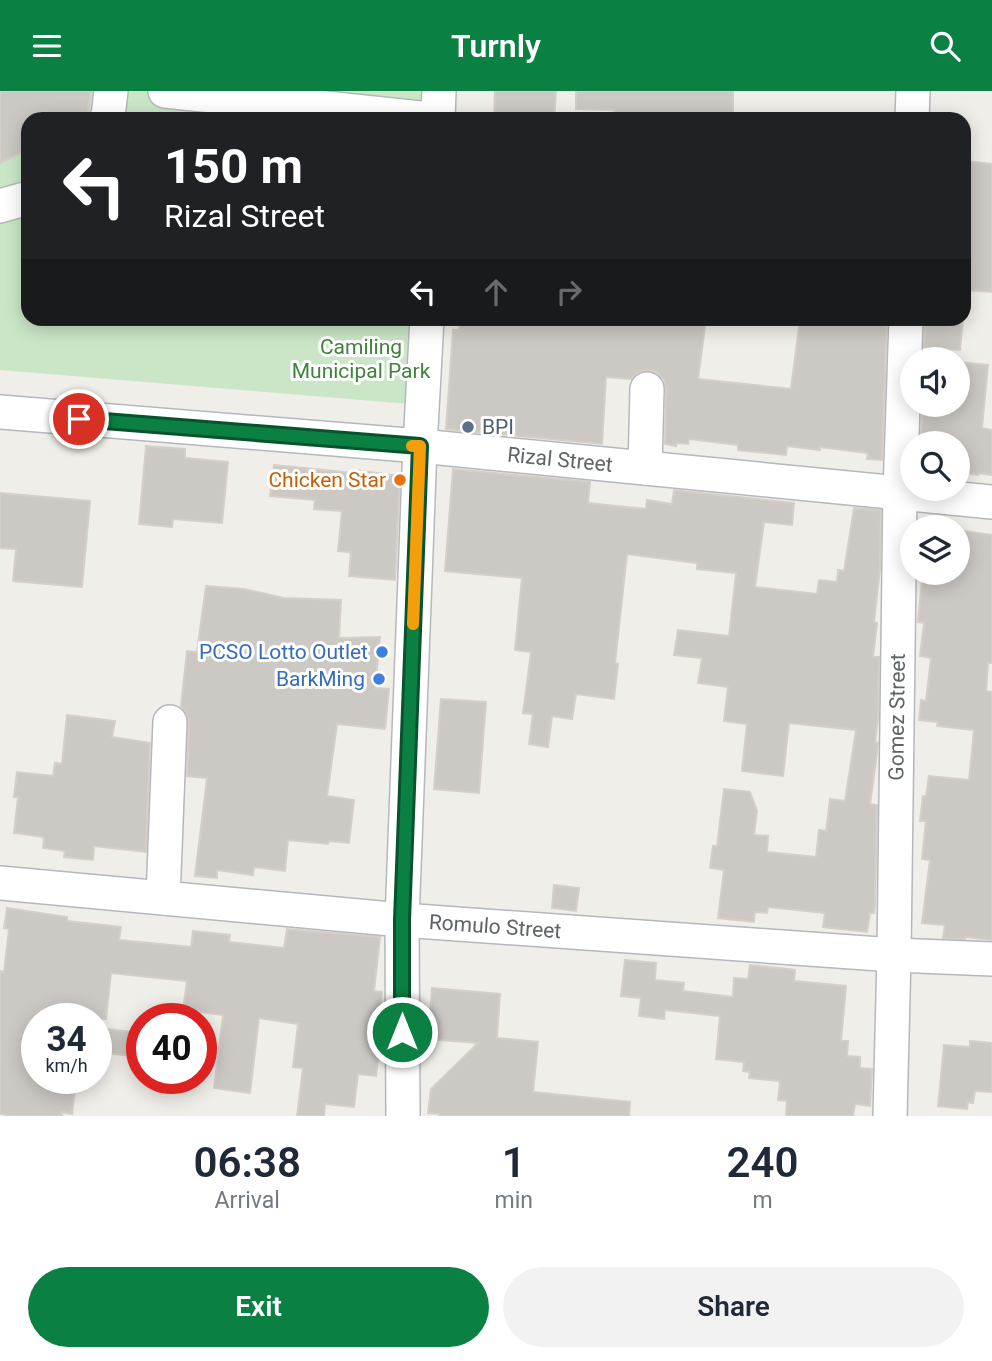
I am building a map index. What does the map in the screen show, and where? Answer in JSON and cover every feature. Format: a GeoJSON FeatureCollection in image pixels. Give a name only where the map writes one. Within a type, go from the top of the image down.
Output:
{"type":"FeatureCollection","features":[{"type":"Feature","properties":{"kind":"street"},"geometry":{"type":"LineString","coordinates":[[107,112],[111,91]]}},
{"type":"Feature","properties":{"kind":"street"},"geometry":{"type":"LineString","coordinates":[[165,91],[364,112]]}},
{"type":"Feature","properties":{"kind":"street"},"geometry":{"type":"LineString","coordinates":[[438,112],[439,91]]}},
{"type":"Feature","properties":{"kind":"street"},"geometry":{"type":"LineString","coordinates":[[912,112],[914,91]]}},
{"type":"Feature","properties":{"kind":"street"},"geometry":{"type":"LineString","coordinates":[[0,206],[21,200]]}},
{"type":"Feature","properties":{"kind":"street"},"geometry":{"type":"LineString","coordinates":[[403,1116],[402,920],[427,326]]}},
{"type":"Feature","properties":{"kind":"street","name":"Gomez Street"},"geometry":{"type":"LineString","coordinates":[[902,431],[906,326]]}},
{"type":"Feature","properties":{"kind":"street"},"geometry":{"type":"LineString","coordinates":[[645,468],[647,389]]}},
{"type":"Feature","properties":{"kind":"street","name":"Rizal Street"},"geometry":{"type":"LineString","coordinates":[[0,412],[420,446],[900,493]]}},
{"type":"Feature","properties":{"kind":"street","name":"Gomez Street"},"geometry":{"type":"LineString","coordinates":[[890,1116],[900,493]]}},
{"type":"Feature","properties":{"kind":"street","name":"Rizal Street"},"geometry":{"type":"LineString","coordinates":[[970,500],[992,502]]}},
{"type":"Feature","properties":{"kind":"street"},"geometry":{"type":"LineString","coordinates":[[163,898],[170,722]]}},
{"type":"Feature","properties":{"kind":"street","name":"Romulo Street"},"geometry":{"type":"LineString","coordinates":[[0,883],[402,920],[894,955],[992,959]]}},
{"type":"Feature","properties":{"kind":"green space","name":"Camiling Municipal Park"},"geometry":{"type":"Polygon","coordinates":[[[0,91],[423,91],[422,112],[21,112],[21,326],[413,326],[409,404],[0,370],[0,91]]]}},
{"type":"Feature","properties":{"kind":"building"},"geometry":{"type":"Polygon","coordinates":[[[0,91],[91,91],[88,112],[21,112],[21,153],[0,163],[0,91]]]}},
{"type":"Feature","properties":{"kind":"building"},"geometry":{"type":"Polygon","coordinates":[[[495,91],[556,91],[554,112],[494,112],[495,91]]]}},
{"type":"Feature","properties":{"kind":"building"},"geometry":{"type":"Polygon","coordinates":[[[576,91],[733,91],[733,112],[614,112],[576,109],[576,91]]]}},
{"type":"Feature","properties":{"kind":"building"},"geometry":{"type":"Polygon","coordinates":[[[971,162],[992,164],[992,292],[971,290],[971,162]]]}},
{"type":"Feature","properties":{"kind":"building"},"geometry":{"type":"Polygon","coordinates":[[[459,326],[705,326],[698,379],[791,389],[799,326],[887,326],[882,460],[867,459],[868,453],[820,447],[820,450],[787,446],[786,455],[738,450],[738,445],[689,439],[688,444],[665,444],[664,379],[656,372],[648,370],[638,372],[631,379],[606,377],[602,444],[446,429],[453,330],[459,330],[459,326]]]}},
{"type":"Feature","properties":{"kind":"building"},"geometry":{"type":"Polygon","coordinates":[[[925,326],[962,326],[960,347],[924,347],[925,326]]]}},
{"type":"Feature","properties":{"kind":"building"},"geometry":{"type":"Polygon","coordinates":[[[970,363],[988,365],[982,428],[992,430],[992,475],[970,474],[970,431],[921,431],[922,417],[970,417],[970,363]]]}},
{"type":"Feature","properties":{"kind":"building"},"geometry":{"type":"Polygon","coordinates":[[[146,446],[185,449],[185,458],[228,462],[222,523],[173,519],[172,527],[139,524],[146,446]]]}},
{"type":"Feature","properties":{"kind":"building"},"geometry":{"type":"Polygon","coordinates":[[[274,465],[400,476],[395,580],[349,576],[351,552],[338,551],[342,511],[314,509],[315,500],[270,496],[274,465]]]}},
{"type":"Feature","properties":{"kind":"building"},"geometry":{"type":"Polygon","coordinates":[[[453,469],[590,482],[588,503],[646,509],[647,500],[672,504],[674,490],[794,503],[792,525],[764,522],[755,587],[817,594],[819,580],[837,582],[838,570],[844,571],[854,508],[881,510],[880,569],[873,657],[879,657],[875,742],[878,743],[870,804],[877,805],[875,907],[874,913],[870,913],[867,932],[823,927],[825,913],[768,907],[767,913],[755,912],[754,922],[718,918],[724,870],[710,868],[713,846],[717,846],[724,789],[750,792],[757,811],[754,835],[768,836],[767,852],[816,857],[819,830],[826,831],[830,799],[845,801],[856,730],[789,723],[783,776],[742,771],[747,724],[724,721],[728,687],[698,683],[702,658],[674,655],[678,630],[729,636],[736,573],[697,569],[697,563],[627,554],[615,663],[618,664],[614,699],[576,694],[572,719],[552,716],[548,747],[529,744],[533,714],[523,713],[531,652],[515,650],[522,578],[445,571],[453,469]]]}},
{"type":"Feature","properties":{"kind":"building"},"geometry":{"type":"Polygon","coordinates":[[[0,493],[90,501],[82,587],[13,581],[16,549],[0,548],[0,493]]]}},
{"type":"Feature","properties":{"kind":"building"},"geometry":{"type":"Polygon","coordinates":[[[970,532],[992,535],[992,663],[988,663],[986,691],[992,692],[992,940],[943,938],[945,925],[922,923],[930,860],[922,859],[926,821],[920,821],[923,796],[926,796],[929,776],[969,780],[974,730],[937,726],[938,722],[919,720],[921,700],[926,701],[931,658],[920,656],[924,623],[918,622],[922,585],[970,585],[970,532]]]}},
{"type":"Feature","properties":{"kind":"building"},"geometry":{"type":"Polygon","coordinates":[[[206,586],[244,589],[284,598],[341,600],[339,638],[380,637],[375,688],[389,689],[385,729],[337,724],[327,796],[354,800],[349,843],[288,840],[285,871],[254,867],[253,875],[217,870],[217,878],[195,876],[207,778],[187,776],[189,722],[181,706],[187,651],[197,652],[206,586]]]}},
{"type":"Feature","properties":{"kind":"building"},"geometry":{"type":"Polygon","coordinates":[[[441,699],[486,702],[479,793],[434,789],[441,699]]]}},
{"type":"Feature","properties":{"kind":"building"},"geometry":{"type":"Polygon","coordinates":[[[67,715],[115,721],[112,737],[150,743],[146,852],[94,846],[93,860],[64,857],[65,851],[43,848],[44,837],[14,833],[18,797],[14,797],[17,772],[53,776],[55,763],[62,764],[67,715]]]}},
{"type":"Feature","properties":{"kind":"building"},"geometry":{"type":"Polygon","coordinates":[[[554,885],[579,888],[576,911],[552,908],[554,885]]]}},
{"type":"Feature","properties":{"kind":"building"},"geometry":{"type":"Polygon","coordinates":[[[7,908],[67,917],[67,921],[121,927],[119,940],[191,947],[193,931],[230,935],[229,942],[284,948],[287,929],[380,937],[374,991],[382,992],[376,1046],[380,1046],[376,1076],[358,1074],[354,1107],[325,1104],[324,1116],[297,1116],[303,1068],[293,1067],[298,1024],[259,1018],[250,1093],[217,1088],[223,1015],[217,1014],[217,1003],[184,1003],[187,981],[111,973],[108,1003],[21,1003],[21,1094],[74,1094],[72,1114],[0,1114],[0,971],[4,972],[9,929],[4,928],[7,908]]]}},
{"type":"Feature","properties":{"kind":"building"},"geometry":{"type":"Polygon","coordinates":[[[625,960],[656,963],[655,980],[684,983],[683,991],[733,997],[734,978],[748,979],[750,965],[795,970],[794,981],[846,986],[841,1041],[848,1041],[847,1056],[860,1057],[860,1068],[872,1069],[870,1106],[855,1104],[853,1116],[786,1116],[787,1101],[778,1100],[780,1081],[749,1078],[750,1072],[743,1071],[744,1062],[716,1059],[720,1016],[665,1010],[664,1019],[639,1016],[641,998],[621,996],[625,960]]]}},
{"type":"Feature","properties":{"kind":"building"},"geometry":{"type":"Polygon","coordinates":[[[432,988],[500,994],[497,1038],[538,1042],[533,1092],[630,1102],[629,1116],[439,1116],[428,1113],[431,1089],[478,1043],[428,1039],[432,988]]]}},
{"type":"Feature","properties":{"kind":"building"},"geometry":{"type":"Polygon","coordinates":[[[112,1030],[126,1031],[126,1055],[112,1054],[112,1030]]]}},
{"type":"Feature","properties":{"kind":"building"},"geometry":{"type":"Polygon","coordinates":[[[970,1041],[992,1043],[992,1092],[975,1091],[973,1103],[968,1102],[967,1109],[938,1106],[944,1045],[970,1047],[970,1041]]]}},
{"type":"Feature","properties":{"kind":"slow traffic"},"geometry":{"type":"LineString","coordinates":[[412,446],[420,446],[413,624]]}},
{"type":"Feature","properties":{"kind":"place","name":"BPI"},"geometry":{"type":"Point","coordinates":[468,427]}},
{"type":"Feature","properties":{"kind":"place","name":"Chicken Star"},"geometry":{"type":"Point","coordinates":[400,480]}},
{"type":"Feature","properties":{"kind":"place","name":"PCSO Lotto Outlet"},"geometry":{"type":"Point","coordinates":[382,652]}},
{"type":"Feature","properties":{"kind":"place","name":"BarkMing"},"geometry":{"type":"Point","coordinates":[379,679]}},
{"type":"Feature","properties":{"kind":"route"},"geometry":{"type":"LineString","coordinates":[[79,419],[420,446],[402,920],[402,1032]]}}]}
